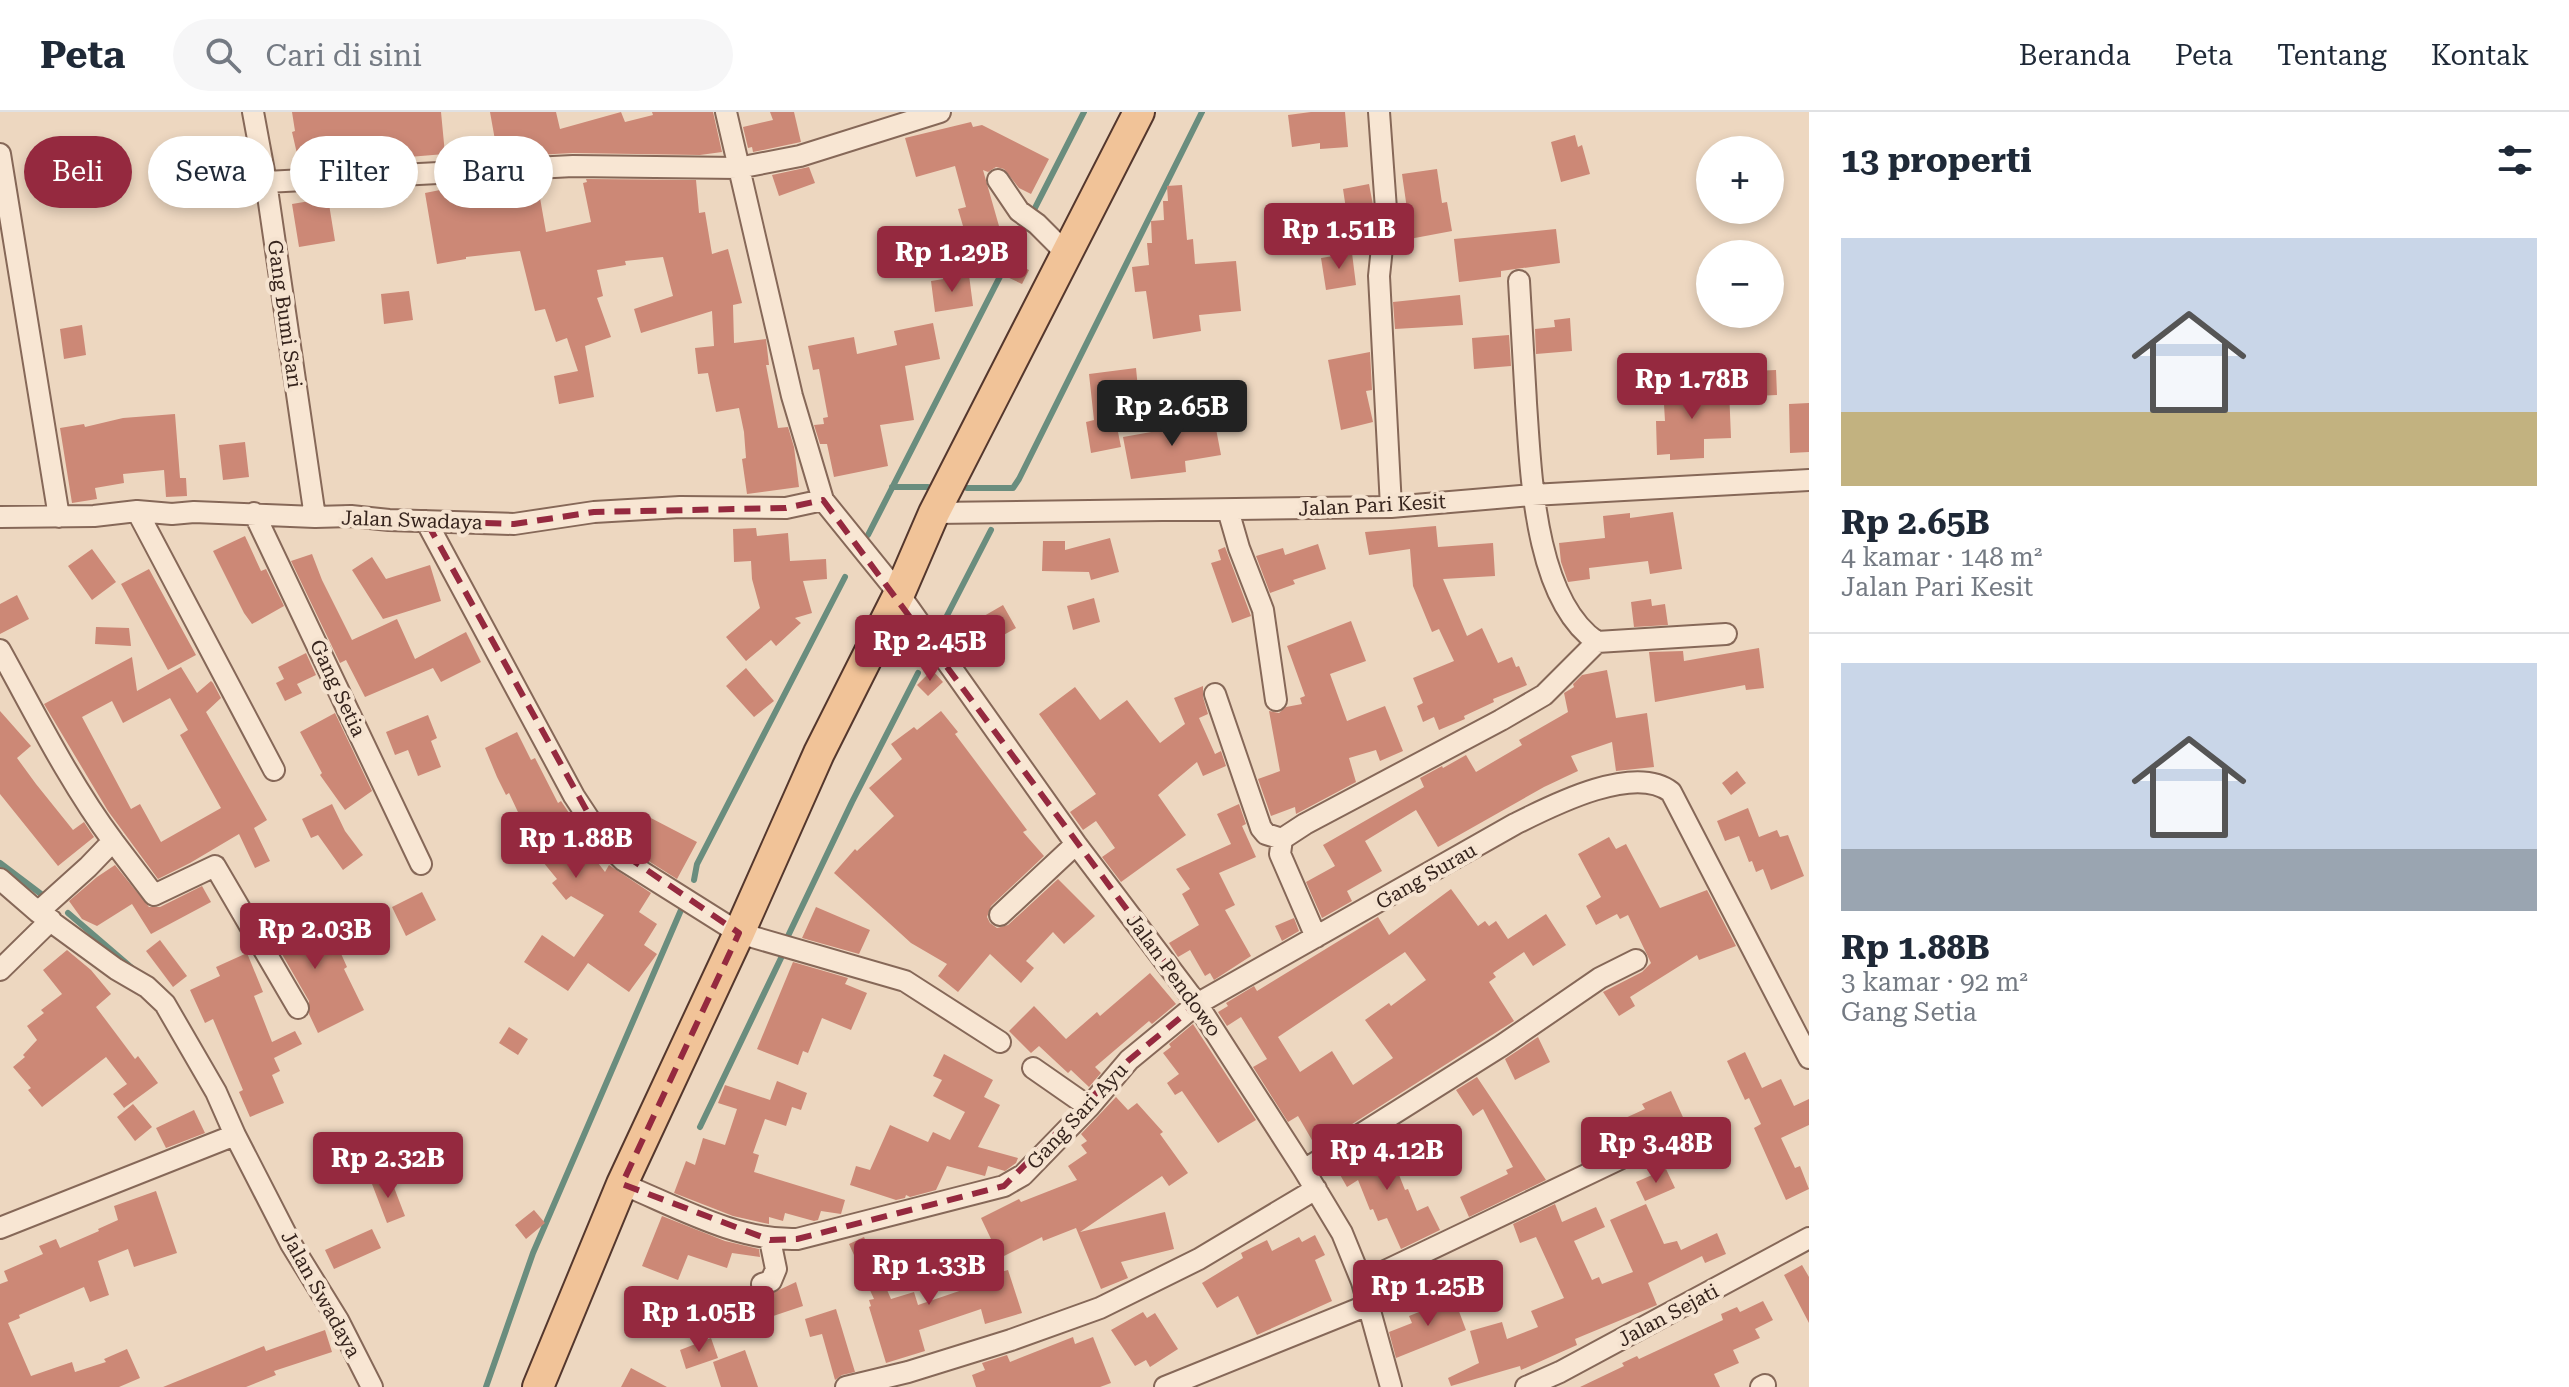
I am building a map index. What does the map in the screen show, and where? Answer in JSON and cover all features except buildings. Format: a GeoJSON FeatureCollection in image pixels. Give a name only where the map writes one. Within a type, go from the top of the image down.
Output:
{"type":"FeatureCollection","features":[{"type":"Feature","properties":{"kind":"main road"},"geometry":{"type":"LineString","coordinates":[[538,1387],[622,1184],[819,753],[899,594],[934,513],[1139,112]]}},
{"type":"Feature","properties":{"kind":"street","name":"Gang Bumi Sari"},"geometry":{"type":"LineString","coordinates":[[253,112],[257,136]]}},
{"type":"Feature","properties":{"kind":"street"},"geometry":{"type":"LineString","coordinates":[[726,112],[792,396],[823,500]]}},
{"type":"Feature","properties":{"kind":"street"},"geometry":{"type":"LineString","coordinates":[[274,182],[573,166],[738,168],[800,156],[940,112]]}},
{"type":"Feature","properties":{"kind":"street"},"geometry":{"type":"LineString","coordinates":[[1379,112],[1386,209],[1379,276],[1391,507]]}},
{"type":"Feature","properties":{"kind":"street"},"geometry":{"type":"LineString","coordinates":[[0,154],[59,517]]}},
{"type":"Feature","properties":{"kind":"street"},"geometry":{"type":"LineString","coordinates":[[998,180],[1019,211],[1066,253]]}},
{"type":"Feature","properties":{"kind":"street","name":"Gang Bumi Sari"},"geometry":{"type":"LineString","coordinates":[[270,208],[315,517]]}},
{"type":"Feature","properties":{"kind":"street"},"geometry":{"type":"LineString","coordinates":[[1519,281],[1532,495],[1547,565],[1561,597],[1580,627],[1597,642]]}},
{"type":"Feature","properties":{"kind":"street","name":"Jalan Pari Kesit"},"geometry":{"type":"LineString","coordinates":[[934,513],[1391,507],[1532,495],[1809,480]]}},
{"type":"Feature","properties":{"kind":"street","name":"Jalan Swadaya"},"geometry":{"type":"LineString","coordinates":[[0,517],[94,516],[137,511],[514,524],[594,512],[680,507],[786,508],[823,500]]}},
{"type":"Feature","properties":{"kind":"street","name":"Jalan Pendowo"},"geometry":{"type":"LineString","coordinates":[[823,500],[899,594],[1076,844],[1197,1004],[1304,1170],[1342,1233],[1362,1282],[1391,1387]]}},
{"type":"Feature","properties":{"kind":"street"},"geometry":{"type":"LineString","coordinates":[[1228,510],[1263,610],[1276,700]]}},
{"type":"Feature","properties":{"kind":"street"},"geometry":{"type":"LineString","coordinates":[[137,511],[274,770]]}},
{"type":"Feature","properties":{"kind":"street","name":"Gang Setia"},"geometry":{"type":"LineString","coordinates":[[254,513],[421,864]]}},
{"type":"Feature","properties":{"kind":"street"},"geometry":{"type":"LineString","coordinates":[[426,521],[574,796],[603,840],[623,860],[739,933],[905,981],[1000,1042]]}},
{"type":"Feature","properties":{"kind":"street"},"geometry":{"type":"LineString","coordinates":[[1316,937],[1280,854],[1282,839],[1544,695],[1597,642],[1726,634]]}},
{"type":"Feature","properties":{"kind":"street"},"geometry":{"type":"LineString","coordinates":[[0,650],[93,814],[154,895],[215,866],[298,1008]]}},
{"type":"Feature","properties":{"kind":"street"},"geometry":{"type":"LineString","coordinates":[[1215,694],[1261,828],[1266,834],[1282,839]]}},
{"type":"Feature","properties":{"kind":"street","name":"Gang Surau"},"geometry":{"type":"LineString","coordinates":[[1197,1004],[1550,807],[1612,785],[1645,783],[1665,787],[1671,792],[1809,1058]]}},
{"type":"Feature","properties":{"kind":"street"},"geometry":{"type":"LineString","coordinates":[[0,970],[113,841]]}},
{"type":"Feature","properties":{"kind":"street"},"geometry":{"type":"LineString","coordinates":[[1000,915],[1076,844]]}},
{"type":"Feature","properties":{"kind":"street","name":"Jalan Swadaya"},"geometry":{"type":"LineString","coordinates":[[0,879],[116,969],[147,987],[165,1004],[216,1092],[291,1244],[338,1320],[372,1387]]}},
{"type":"Feature","properties":{"kind":"street"},"geometry":{"type":"LineString","coordinates":[[1304,1170],[1501,1046],[1600,978],[1636,960]]}},
{"type":"Feature","properties":{"kind":"street","name":"Gang Sari Ayu"},"geometry":{"type":"LineString","coordinates":[[622,1184],[724,1227],[770,1240],[797,1239],[1004,1186],[1023,1175],[1089,1107],[1129,1060],[1197,1004]]}},
{"type":"Feature","properties":{"kind":"street"},"geometry":{"type":"LineString","coordinates":[[1033,1068],[1089,1107]]}},
{"type":"Feature","properties":{"kind":"street"},"geometry":{"type":"LineString","coordinates":[[0,1228],[235,1135]]}},
{"type":"Feature","properties":{"kind":"street"},"geometry":{"type":"LineString","coordinates":[[1362,1282],[1628,1155]]}},
{"type":"Feature","properties":{"kind":"street"},"geometry":{"type":"LineString","coordinates":[[846,1387],[952,1358],[1100,1308],[1199,1259],[1316,1189]]}},
{"type":"Feature","properties":{"kind":"street","name":"Jalan Sejati"},"geometry":{"type":"LineString","coordinates":[[1526,1387],[1560,1372],[1809,1238]]}},
{"type":"Feature","properties":{"kind":"street"},"geometry":{"type":"LineString","coordinates":[[762,1284],[771,1281],[776,1269],[770,1240]]}},
{"type":"Feature","properties":{"kind":"street"},"geometry":{"type":"LineString","coordinates":[[1165,1387],[1368,1305]]}},
{"type":"Feature","properties":{"kind":"highlighted area"},"geometry":{"type":"Polygon","coordinates":[[[823,500],[1197,1004],[1129,1060],[1004,1186],[797,1239],[770,1240],[622,1184],[739,933],[603,840],[426,521],[514,524],[594,512],[786,508],[823,500]]]}},
{"type":"Feature","properties":{"kind":"waterway"},"geometry":{"type":"LineString","coordinates":[[868,535],[1084,112]]}},
{"type":"Feature","properties":{"kind":"waterway"},"geometry":{"type":"LineString","coordinates":[[967,488],[1013,488],[1019,479],[1202,112]]}},
{"type":"Feature","properties":{"kind":"waterway"},"geometry":{"type":"LineString","coordinates":[[892,487],[928,487]]}},
{"type":"Feature","properties":{"kind":"waterway"},"geometry":{"type":"LineString","coordinates":[[936,637],[991,530]]}},
{"type":"Feature","properties":{"kind":"waterway"},"geometry":{"type":"LineString","coordinates":[[694,880],[697,864],[845,577]]}},
{"type":"Feature","properties":{"kind":"waterway"},"geometry":{"type":"LineString","coordinates":[[788,936],[918,673]]}},
{"type":"Feature","properties":{"kind":"waterway"},"geometry":{"type":"LineString","coordinates":[[0,863],[41,894]]}},
{"type":"Feature","properties":{"kind":"waterway"},"geometry":{"type":"LineString","coordinates":[[486,1387],[533,1253],[681,910]]}},
{"type":"Feature","properties":{"kind":"waterway"},"geometry":{"type":"LineString","coordinates":[[68,913],[132,968]]}},
{"type":"Feature","properties":{"kind":"waterway"},"geometry":{"type":"LineString","coordinates":[[700,1127],[782,956]]}}]}
